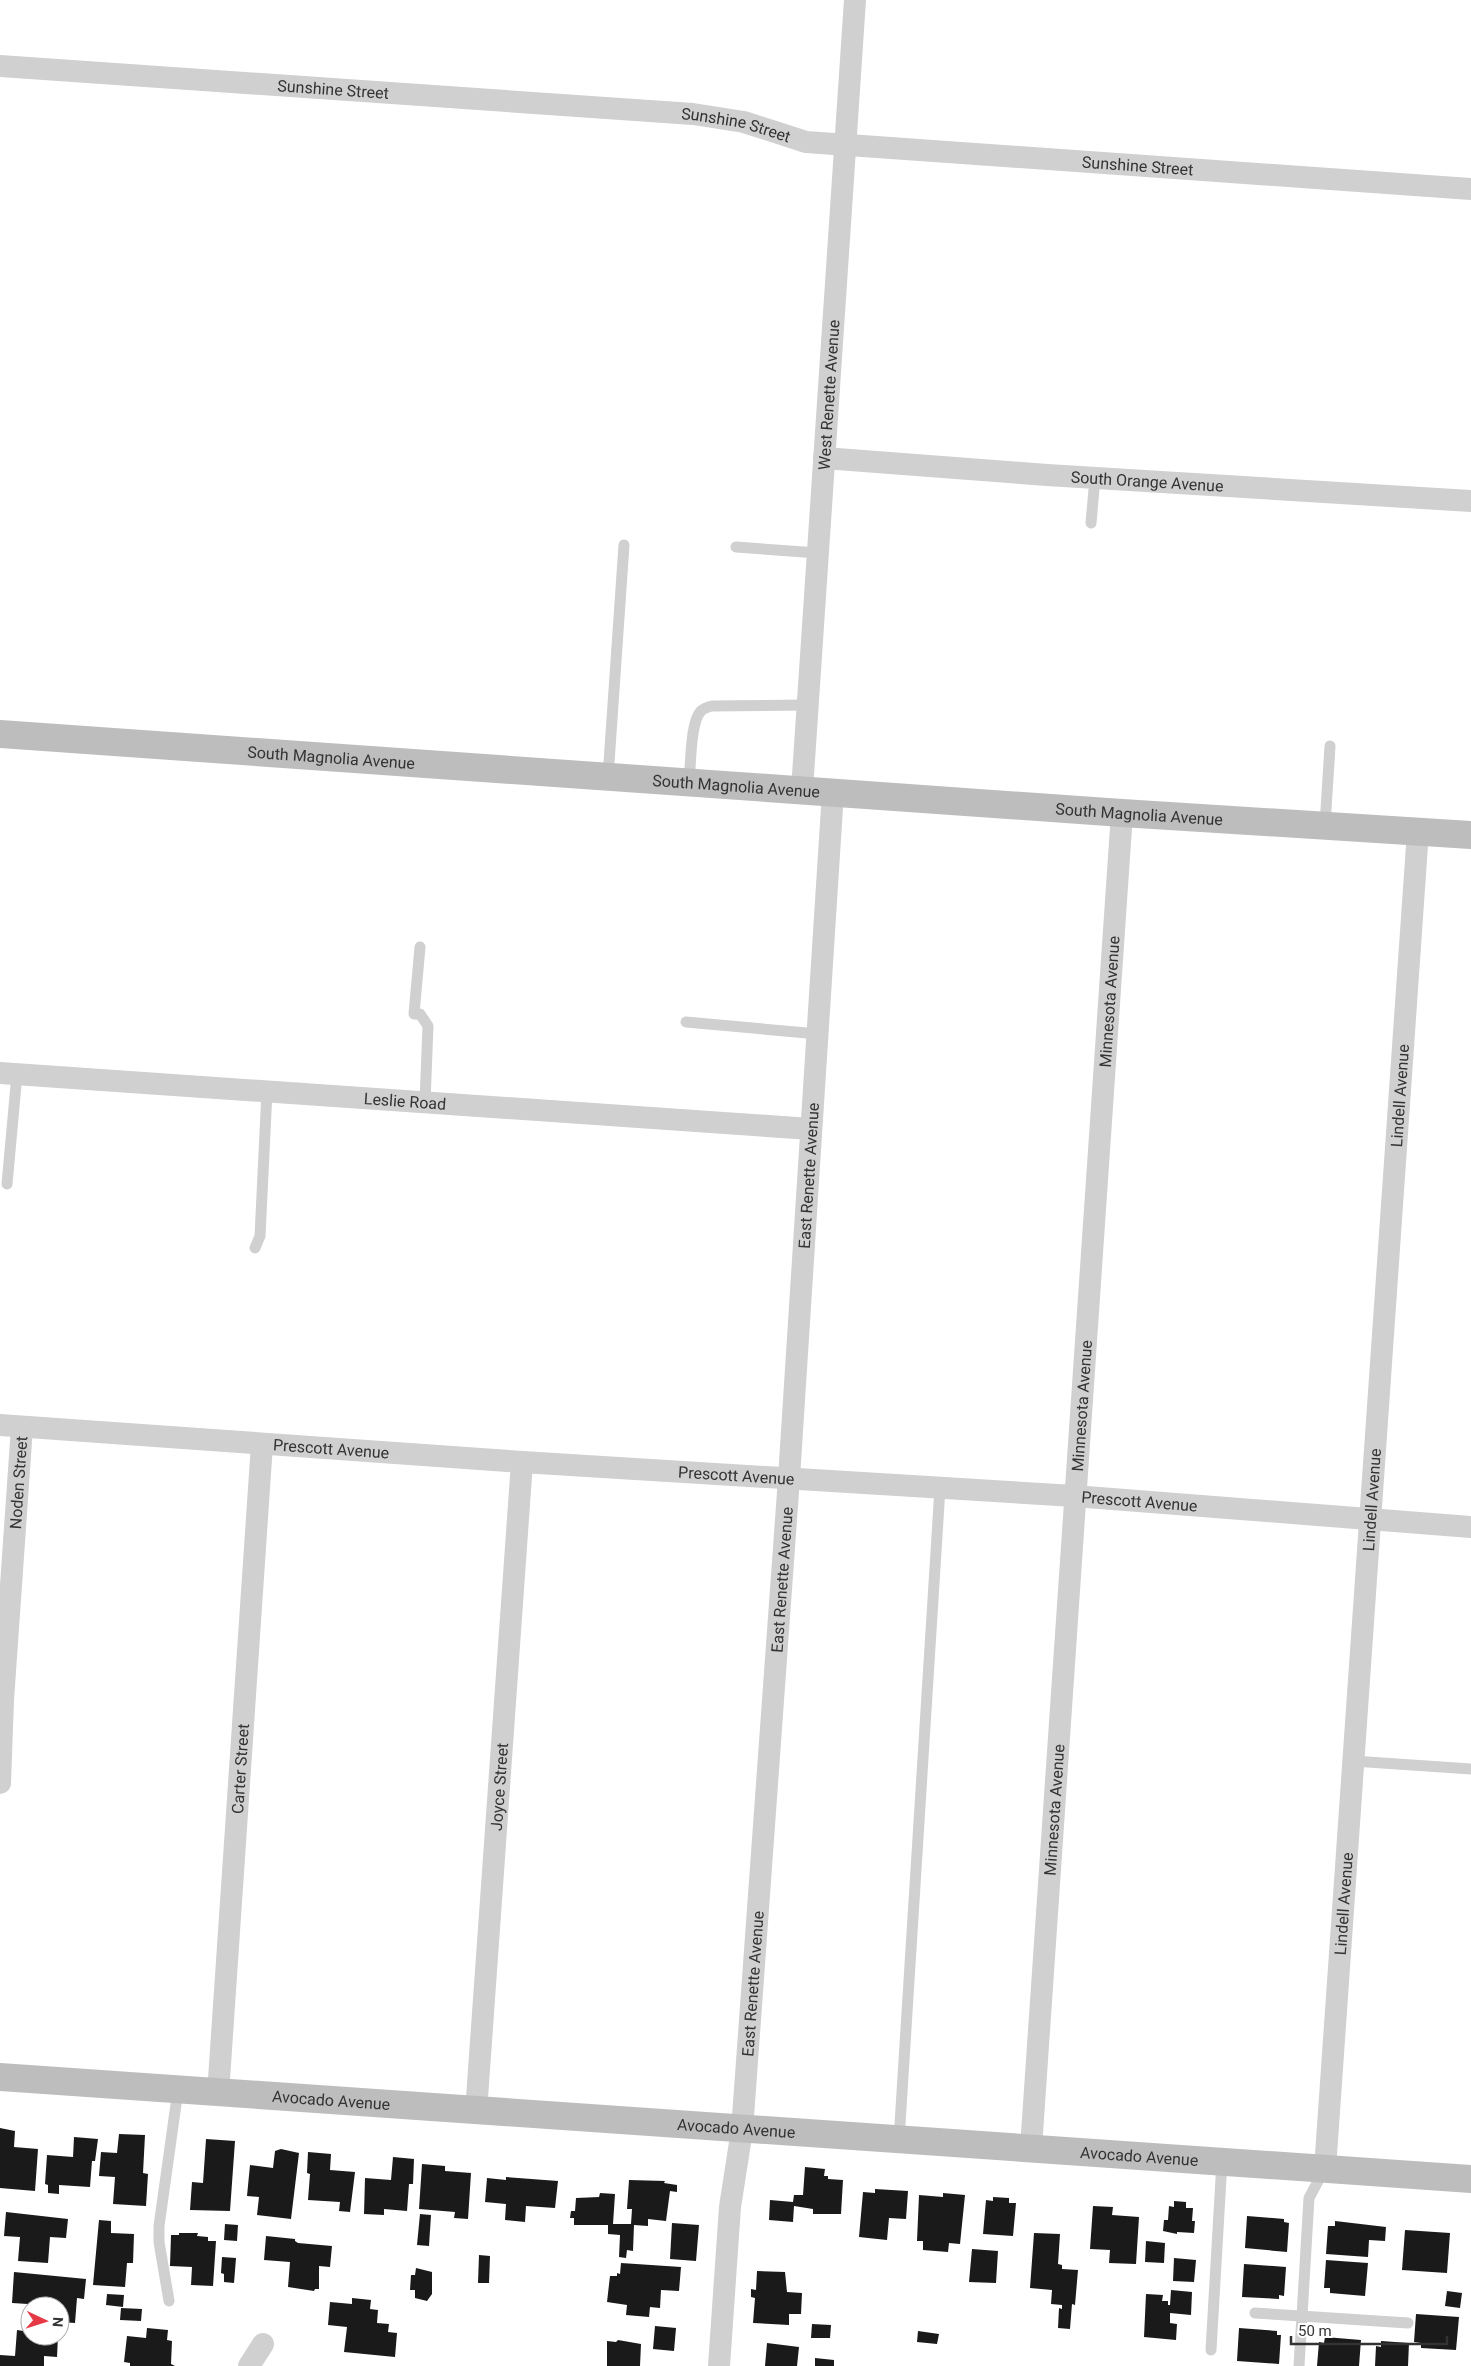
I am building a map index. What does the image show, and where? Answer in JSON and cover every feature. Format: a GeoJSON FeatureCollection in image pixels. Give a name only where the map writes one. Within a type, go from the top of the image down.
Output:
{"type":"FeatureCollection","features":[{"type":"Feature","properties":{"kind":"main road","name":"South Magnolia Avenue"},"geometry":{"type":"LineString","coordinates":[[0,734],[1122,813],[1471,835]]}},
{"type":"Feature","properties":{"kind":"main road","name":"Avocado Avenue"},"geometry":{"type":"LineString","coordinates":[[0,2077],[476,2112],[1325,2168],[1471,2180]]}},
{"type":"Feature","properties":{"kind":"street","name":"West Renette Avenue"},"geometry":{"type":"LineString","coordinates":[[802,790],[855,0]]}},
{"type":"Feature","properties":{"kind":"street","name":"Sunshine Street"},"geometry":{"type":"LineString","coordinates":[[0,66],[693,114],[744,122],[806,142],[1471,189]]}},
{"type":"Feature","properties":{"kind":"street","name":"South Orange Avenue"},"geometry":{"type":"LineString","coordinates":[[824,458],[1095,478],[1471,501]]}},
{"type":"Feature","properties":{"kind":"street","name":"East Renette Avenue"},"geometry":{"type":"LineString","coordinates":[[719,2366],[730,2207],[742,2130],[789,1478],[833,792]]}},
{"type":"Feature","properties":{"kind":"street","name":"Minnesota Avenue"},"geometry":{"type":"LineString","coordinates":[[1031,2148],[1122,813]]}},
{"type":"Feature","properties":{"kind":"street","name":"Lindell Avenue"},"geometry":{"type":"LineString","coordinates":[[1325,2168],[1418,831]]}},
{"type":"Feature","properties":{"kind":"street","name":"Leslie Road"},"geometry":{"type":"LineString","coordinates":[[8,1073],[811,1130]]}},
{"type":"Feature","properties":{"kind":"street","name":"Prescott Avenue"},"geometry":{"type":"LineString","coordinates":[[11,1426],[522,1462],[1074,1496],[1471,1527]]}},
{"type":"Feature","properties":{"kind":"street","name":"Noden Street"},"geometry":{"type":"LineString","coordinates":[[1,1780],[11,1426]]}},
{"type":"Feature","properties":{"kind":"street","name":"Carter Street"},"geometry":{"type":"LineString","coordinates":[[218,2094],[262,1444]]}},
{"type":"Feature","properties":{"kind":"street","name":"Joyce Street"},"geometry":{"type":"LineString","coordinates":[[476,2112],[522,1462]]}},
{"type":"Feature","properties":{"kind":"street"},"geometry":{"type":"LineString","coordinates":[[249,2366],[262,2344]]}},
{"type":"Feature","properties":{"kind":"lane"},"geometry":{"type":"LineString","coordinates":[[1091,523],[1095,478]]}},
{"type":"Feature","properties":{"kind":"lane"},"geometry":{"type":"LineString","coordinates":[[608,777],[624,545]]}},
{"type":"Feature","properties":{"kind":"lane"},"geometry":{"type":"LineString","coordinates":[[736,547],[818,553]]}},
{"type":"Feature","properties":{"kind":"lane"},"geometry":{"type":"LineString","coordinates":[[689,782],[695,726],[697,716],[703,709],[712,706],[808,705]]}},
{"type":"Feature","properties":{"kind":"lane"},"geometry":{"type":"LineString","coordinates":[[1325,825],[1330,746]]}},
{"type":"Feature","properties":{"kind":"lane"},"geometry":{"type":"LineString","coordinates":[[420,947],[414,1014],[420,1014],[428,1026],[425,1102]]}},
{"type":"Feature","properties":{"kind":"lane"},"geometry":{"type":"LineString","coordinates":[[686,1022],[818,1034]]}},
{"type":"Feature","properties":{"kind":"lane"},"geometry":{"type":"LineString","coordinates":[[7,1184],[8,1073]]}},
{"type":"Feature","properties":{"kind":"lane"},"geometry":{"type":"LineString","coordinates":[[255,1248],[260,1236],[267,1091]]}},
{"type":"Feature","properties":{"kind":"lane"},"geometry":{"type":"LineString","coordinates":[[899,2140],[940,1488]]}},
{"type":"Feature","properties":{"kind":"lane"},"geometry":{"type":"LineString","coordinates":[[1353,1760],[1471,1769]]}},
{"type":"Feature","properties":{"kind":"lane"},"geometry":{"type":"LineString","coordinates":[[169,2302],[159,2242],[159,2226],[178,2090]]}},
{"type":"Feature","properties":{"kind":"lane"},"geometry":{"type":"LineString","coordinates":[[1211,2350],[1222,2161]]}},
{"type":"Feature","properties":{"kind":"lane"},"geometry":{"type":"LineString","coordinates":[[1299,2366],[1309,2198],[1325,2168]]}},
{"type":"Feature","properties":{"kind":"lane"},"geometry":{"type":"LineString","coordinates":[[1255,2313],[1408,2323]]}},
{"type":"Feature","properties":{"kind":"building"},"geometry":{"type":"Polygon","coordinates":[[[0,2128],[15,2131],[14,2147],[38,2149],[35,2191],[0,2188],[0,2128]]]}},
{"type":"Feature","properties":{"kind":"building"},"geometry":{"type":"Polygon","coordinates":[[[119,2134],[145,2135],[143,2173],[148,2174],[146,2206],[113,2204],[115,2177],[99,2176],[101,2152],[117,2153],[119,2134]]]}},
{"type":"Feature","properties":{"kind":"building"},"geometry":{"type":"Polygon","coordinates":[[[74,2137],[98,2139],[95,2161],[92,2161],[90,2187],[59,2185],[59,2194],[48,2193],[48,2185],[45,2184],[47,2155],[73,2157],[74,2137]]]}},
{"type":"Feature","properties":{"kind":"building"},"geometry":{"type":"Polygon","coordinates":[[[206,2139],[235,2141],[230,2211],[190,2210],[192,2182],[203,2183],[206,2139]]]}},
{"type":"Feature","properties":{"kind":"building"},"geometry":{"type":"Polygon","coordinates":[[[281,2149],[299,2153],[291,2219],[257,2215],[259,2197],[247,2196],[250,2165],[273,2168],[275,2151],[281,2149]]]}},
{"type":"Feature","properties":{"kind":"building"},"geometry":{"type":"Polygon","coordinates":[[[308,2152],[331,2154],[330,2170],[355,2172],[350,2212],[339,2211],[340,2202],[308,2200],[310,2174],[307,2173],[308,2152]]]}},
{"type":"Feature","properties":{"kind":"building"},"geometry":{"type":"Polygon","coordinates":[[[393,2157],[414,2159],[413,2184],[409,2184],[407,2211],[384,2209],[384,2215],[364,2214],[365,2178],[391,2180],[393,2157]]]}},
{"type":"Feature","properties":{"kind":"building"},"geometry":{"type":"Polygon","coordinates":[[[422,2164],[445,2166],[445,2171],[471,2173],[468,2219],[454,2218],[455,2212],[419,2209],[422,2164]]]}},
{"type":"Feature","properties":{"kind":"building"},"geometry":{"type":"Polygon","coordinates":[[[805,2167],[825,2169],[824,2176],[828,2176],[828,2179],[843,2180],[841,2214],[813,2214],[813,2209],[794,2206],[793,2222],[769,2220],[770,2200],[793,2202],[794,2195],[803,2195],[805,2167]]]}},
{"type":"Feature","properties":{"kind":"building"},"geometry":{"type":"Polygon","coordinates":[[[506,2177],[558,2181],[555,2208],[526,2206],[525,2222],[505,2220],[506,2204],[485,2202],[487,2178],[506,2180],[506,2177]]]}},
{"type":"Feature","properties":{"kind":"building"},"geometry":{"type":"Polygon","coordinates":[[[629,2180],[665,2181],[664,2183],[677,2185],[677,2192],[670,2191],[666,2221],[648,2219],[648,2226],[634,2225],[633,2251],[627,2250],[626,2258],[619,2257],[620,2235],[608,2234],[608,2225],[574,2225],[574,2218],[570,2218],[571,2211],[575,2211],[576,2198],[599,2197],[600,2193],[615,2194],[613,2224],[631,2224],[632,2209],[627,2209],[629,2180]]]}},
{"type":"Feature","properties":{"kind":"building"},"geometry":{"type":"Polygon","coordinates":[[[875,2189],[908,2191],[906,2219],[889,2218],[887,2240],[859,2237],[863,2192],[875,2193],[875,2189]]]}},
{"type":"Feature","properties":{"kind":"building"},"geometry":{"type":"Polygon","coordinates":[[[943,2193],[965,2195],[960,2244],[949,2243],[948,2252],[923,2250],[923,2241],[917,2241],[919,2195],[943,2197],[943,2193]]]}},
{"type":"Feature","properties":{"kind":"building"},"geometry":{"type":"Polygon","coordinates":[[[993,2197],[1009,2198],[1009,2203],[1016,2203],[1013,2236],[983,2234],[986,2200],[993,2201],[993,2197]]]}},
{"type":"Feature","properties":{"kind":"building"},"geometry":{"type":"Polygon","coordinates":[[[1174,2201],[1186,2202],[1186,2208],[1193,2208],[1192,2221],[1195,2221],[1194,2233],[1177,2232],[1177,2234],[1163,2231],[1164,2220],[1168,2220],[1169,2206],[1174,2207],[1174,2201]]]}},
{"type":"Feature","properties":{"kind":"building"},"geometry":{"type":"Polygon","coordinates":[[[1093,2206],[1113,2207],[1112,2215],[1139,2217],[1136,2264],[1109,2263],[1110,2250],[1090,2249],[1093,2206]]]}},
{"type":"Feature","properties":{"kind":"building"},"geometry":{"type":"Polygon","coordinates":[[[6,2212],[68,2219],[66,2238],[50,2237],[48,2263],[18,2261],[20,2237],[4,2236],[6,2212]]]}},
{"type":"Feature","properties":{"kind":"building"},"geometry":{"type":"Polygon","coordinates":[[[420,2214],[431,2215],[429,2246],[417,2245],[420,2214]]]}},
{"type":"Feature","properties":{"kind":"building"},"geometry":{"type":"Polygon","coordinates":[[[1247,2216],[1284,2219],[1284,2222],[1289,2223],[1287,2252],[1245,2248],[1247,2216]]]}},
{"type":"Feature","properties":{"kind":"building"},"geometry":{"type":"Polygon","coordinates":[[[99,2220],[111,2221],[111,2233],[134,2234],[133,2263],[127,2263],[125,2287],[93,2285],[99,2220]]]}},
{"type":"Feature","properties":{"kind":"building"},"geometry":{"type":"Polygon","coordinates":[[[1335,2221],[1386,2227],[1385,2241],[1369,2240],[1368,2257],[1326,2254],[1328,2226],[1335,2226],[1335,2221]]]}},
{"type":"Feature","properties":{"kind":"building"},"geometry":{"type":"Polygon","coordinates":[[[672,2223],[699,2225],[696,2261],[670,2259],[672,2223]]]}},
{"type":"Feature","properties":{"kind":"building"},"geometry":{"type":"Polygon","coordinates":[[[225,2224],[238,2225],[237,2241],[224,2240],[225,2224]]]}},
{"type":"Feature","properties":{"kind":"building"},"geometry":{"type":"Polygon","coordinates":[[[1405,2230],[1450,2233],[1447,2273],[1402,2270],[1405,2230]]]}},
{"type":"Feature","properties":{"kind":"building"},"geometry":{"type":"Polygon","coordinates":[[[179,2233],[198,2233],[197,2236],[208,2237],[208,2241],[216,2241],[213,2286],[191,2285],[192,2267],[170,2266],[171,2235],[179,2235],[179,2233]]]}},
{"type":"Feature","properties":{"kind":"building"},"geometry":{"type":"Polygon","coordinates":[[[1034,2233],[1060,2234],[1058,2264],[1062,2265],[1062,2269],[1078,2270],[1075,2305],[1072,2304],[1070,2329],[1058,2328],[1059,2308],[1062,2309],[1062,2305],[1051,2304],[1052,2290],[1030,2288],[1034,2233]]]}},
{"type":"Feature","properties":{"kind":"building"},"geometry":{"type":"Polygon","coordinates":[[[266,2236],[295,2239],[298,2243],[332,2246],[330,2267],[319,2266],[319,2289],[314,2291],[288,2287],[290,2262],[264,2260],[266,2236]]]}},
{"type":"Feature","properties":{"kind":"building"},"geometry":{"type":"Polygon","coordinates":[[[1146,2241],[1165,2243],[1164,2263],[1145,2262],[1146,2241]]]}},
{"type":"Feature","properties":{"kind":"building"},"geometry":{"type":"Polygon","coordinates":[[[972,2249],[998,2251],[996,2283],[969,2282],[972,2249]]]}},
{"type":"Feature","properties":{"kind":"building"},"geometry":{"type":"Polygon","coordinates":[[[479,2255],[490,2256],[489,2283],[478,2283],[479,2255]]]}},
{"type":"Feature","properties":{"kind":"building"},"geometry":{"type":"Polygon","coordinates":[[[222,2257],[236,2258],[234,2283],[224,2282],[224,2274],[221,2273],[222,2257]]]}},
{"type":"Feature","properties":{"kind":"building"},"geometry":{"type":"Polygon","coordinates":[[[1174,2258],[1196,2260],[1194,2282],[1173,2281],[1174,2258]]]}},
{"type":"Feature","properties":{"kind":"building"},"geometry":{"type":"Polygon","coordinates":[[[1326,2260],[1368,2263],[1365,2296],[1330,2293],[1330,2288],[1324,2288],[1326,2260]]]}},
{"type":"Feature","properties":{"kind":"building"},"geometry":{"type":"Polygon","coordinates":[[[621,2263],[681,2267],[679,2291],[661,2290],[660,2308],[650,2307],[649,2317],[626,2315],[627,2305],[607,2302],[610,2276],[617,2276],[617,2273],[620,2274],[621,2263]]]}},
{"type":"Feature","properties":{"kind":"building"},"geometry":{"type":"Polygon","coordinates":[[[1244,2264],[1286,2267],[1284,2296],[1279,2295],[1279,2299],[1242,2297],[1244,2264]]]}},
{"type":"Feature","properties":{"kind":"building"},"geometry":{"type":"Polygon","coordinates":[[[416,2268],[432,2272],[432,2294],[427,2301],[415,2298],[415,2290],[410,2290],[411,2275],[415,2275],[416,2268]]]}},
{"type":"Feature","properties":{"kind":"building"},"geometry":{"type":"Polygon","coordinates":[[[757,2271],[785,2272],[787,2292],[802,2293],[801,2314],[789,2314],[789,2325],[753,2323],[755,2298],[751,2297],[751,2289],[756,2290],[757,2271]]]}},
{"type":"Feature","properties":{"kind":"building"},"geometry":{"type":"Polygon","coordinates":[[[14,2272],[86,2279],[84,2299],[77,2298],[75,2323],[70,2323],[70,2296],[20,2296],[20,2304],[12,2303],[14,2272]]]}},
{"type":"Feature","properties":{"kind":"building"},"geometry":{"type":"Polygon","coordinates":[[[1171,2290],[1192,2292],[1191,2315],[1170,2313],[1170,2323],[1177,2324],[1176,2340],[1144,2337],[1146,2294],[1163,2295],[1162,2301],[1168,2301],[1168,2305],[1170,2305],[1171,2290]]]}},
{"type":"Feature","properties":{"kind":"building"},"geometry":{"type":"Polygon","coordinates":[[[1447,2291],[1462,2293],[1460,2308],[1445,2306],[1447,2291]]]}},
{"type":"Feature","properties":{"kind":"building"},"geometry":{"type":"Polygon","coordinates":[[[107,2294],[124,2295],[123,2307],[106,2305],[107,2294]]]}},
{"type":"Feature","properties":{"kind":"building"},"geometry":{"type":"Polygon","coordinates":[[[352,2298],[371,2300],[370,2309],[378,2310],[377,2323],[389,2324],[388,2332],[397,2333],[395,2357],[344,2352],[347,2327],[328,2325],[330,2302],[352,2304],[352,2298]]]}},
{"type":"Feature","properties":{"kind":"building"},"geometry":{"type":"Polygon","coordinates":[[[121,2308],[142,2309],[141,2321],[120,2320],[121,2308]]]}},
{"type":"Feature","properties":{"kind":"building"},"geometry":{"type":"Polygon","coordinates":[[[1416,2314],[1459,2317],[1456,2350],[1421,2348],[1421,2343],[1414,2342],[1416,2314]]]}},
{"type":"Feature","properties":{"kind":"building"},"geometry":{"type":"Polygon","coordinates":[[[812,2324],[831,2325],[830,2338],[811,2338],[812,2324]]]}},
{"type":"Feature","properties":{"kind":"building"},"geometry":{"type":"Polygon","coordinates":[[[655,2326],[676,2328],[674,2351],[653,2349],[655,2326]]]}},
{"type":"Feature","properties":{"kind":"building"},"geometry":{"type":"Polygon","coordinates":[[[147,2328],[168,2330],[167,2340],[172,2341],[171,2364],[175,2366],[130,2366],[130,2363],[124,2362],[127,2336],[146,2338],[147,2328]]]}},
{"type":"Feature","properties":{"kind":"building"},"geometry":{"type":"Polygon","coordinates":[[[1239,2328],[1277,2331],[1277,2335],[1281,2335],[1279,2364],[1237,2361],[1239,2328]]]}},
{"type":"Feature","properties":{"kind":"building"},"geometry":{"type":"Polygon","coordinates":[[[17,2330],[20,2330],[20,2346],[58,2346],[57,2357],[44,2356],[44,2366],[0,2366],[0,2355],[15,2356],[17,2330]]]}},
{"type":"Feature","properties":{"kind":"building"},"geometry":{"type":"Polygon","coordinates":[[[918,2331],[939,2334],[937,2344],[917,2342],[918,2331]]]}},
{"type":"Feature","properties":{"kind":"building"},"geometry":{"type":"Polygon","coordinates":[[[1325,2337],[1361,2340],[1359,2366],[1317,2366],[1319,2342],[1324,2343],[1325,2337]]]}},
{"type":"Feature","properties":{"kind":"building"},"geometry":{"type":"Polygon","coordinates":[[[618,2340],[641,2344],[640,2366],[607,2366],[607,2341],[616,2342],[618,2340]]]}},
{"type":"Feature","properties":{"kind":"building"},"geometry":{"type":"Polygon","coordinates":[[[1381,2341],[1409,2343],[1408,2366],[1375,2366],[1376,2346],[1381,2347],[1381,2341]]]}},
{"type":"Feature","properties":{"kind":"building"},"geometry":{"type":"Polygon","coordinates":[[[767,2343],[799,2347],[797,2366],[765,2366],[767,2343]]]}},
{"type":"Feature","properties":{"kind":"building"},"geometry":{"type":"Polygon","coordinates":[[[815,2358],[834,2360],[834,2366],[815,2366],[815,2358]]]}}]}
